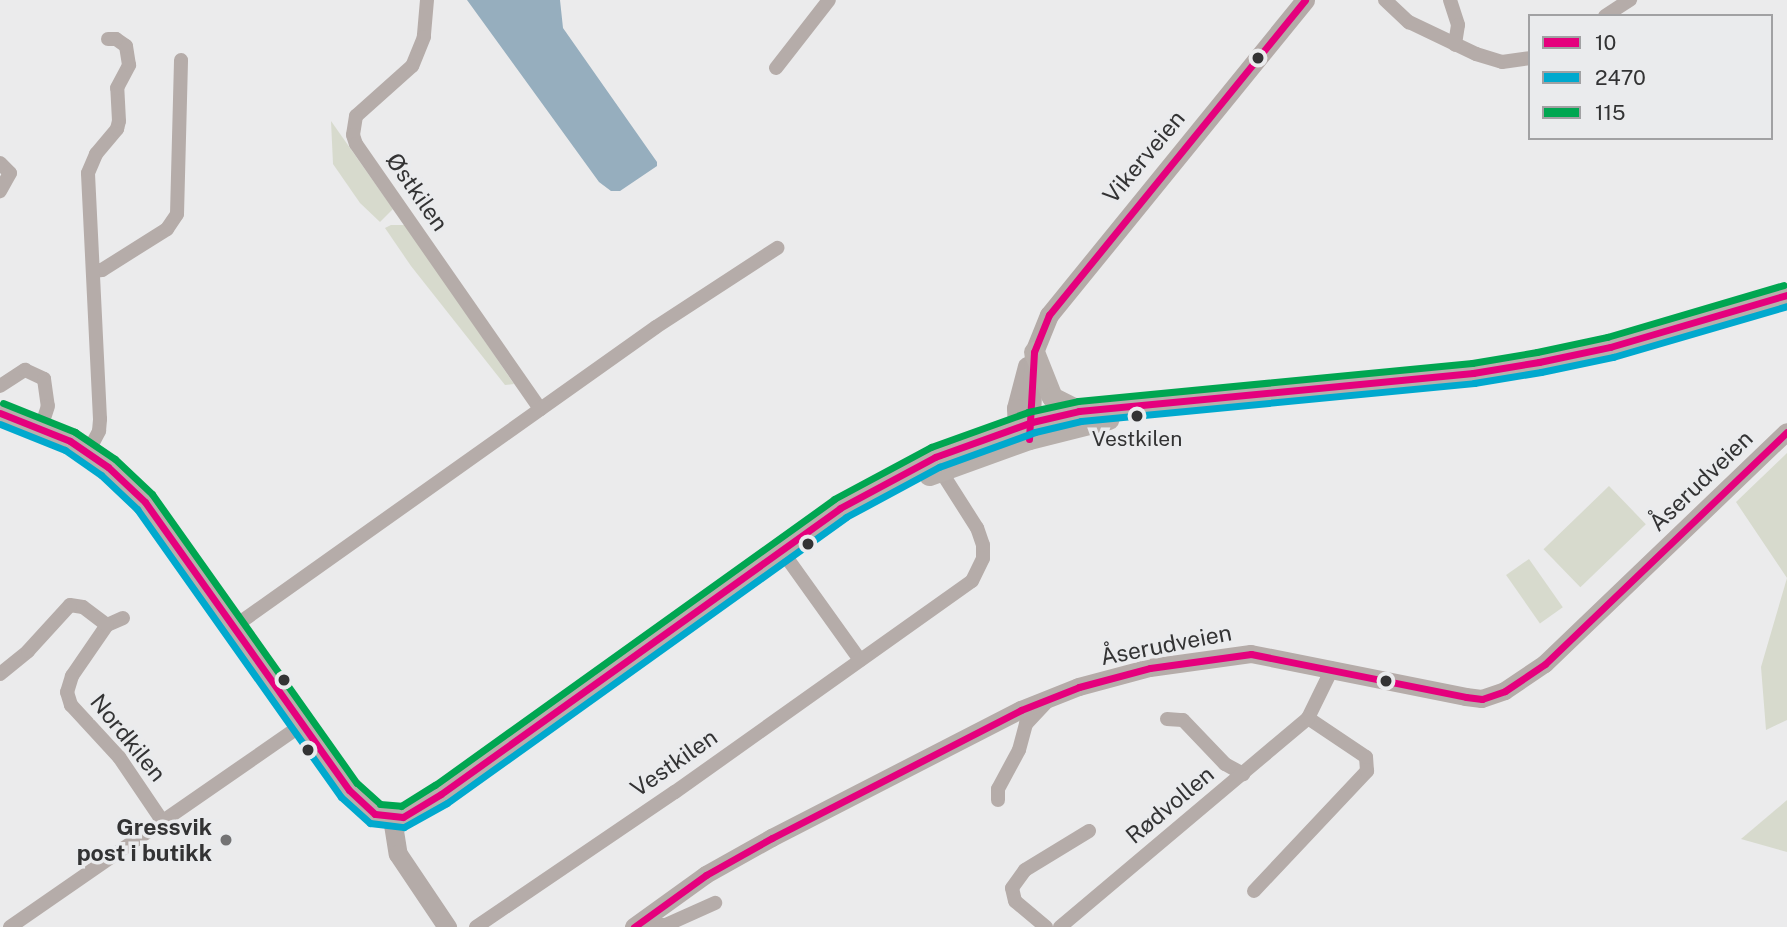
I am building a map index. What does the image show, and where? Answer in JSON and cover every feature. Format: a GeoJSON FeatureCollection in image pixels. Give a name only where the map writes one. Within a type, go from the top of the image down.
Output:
{"type":"FeatureCollection","features":[{"type":"Feature","properties":{"kind":"main road","name":"Vikerveien"},"geometry":{"type":"LineString","coordinates":[[1026,429],[1034,352],[1042,327],[1055,304],[1305,0]]}},
{"type":"Feature","properties":{"kind":"main road"},"geometry":{"type":"LineString","coordinates":[[1026,429],[1165,404],[1473,373],[1539,362],[1610,347],[1787,295]]}},
{"type":"Feature","properties":{"kind":"main road"},"geometry":{"type":"LineString","coordinates":[[1034,352],[1052,397],[1079,411]]}},
{"type":"Feature","properties":{"kind":"main road"},"geometry":{"type":"LineString","coordinates":[[0,413],[41,427],[88,452],[145,502],[358,801],[375,814],[392,818],[403,817],[433,799],[807,534],[1026,429],[1079,411],[1146,403],[1165,404]]}},
{"type":"Feature","properties":{"kind":"main road"},"geometry":{"type":"LineString","coordinates":[[392,818],[398,854],[447,927]]}},
{"type":"Feature","properties":{"kind":"street","name":"Østkilen"},"geometry":{"type":"LineString","coordinates":[[427,0],[424,37],[412,66],[356,116],[353,135],[356,144],[540,409]]}},
{"type":"Feature","properties":{"kind":"street"},"geometry":{"type":"LineString","coordinates":[[1385,0],[1409,22],[1455,45],[1502,62],[1528,58]]}},
{"type":"Feature","properties":{"kind":"street"},"geometry":{"type":"LineString","coordinates":[[1450,0],[1458,25],[1455,45]]}},
{"type":"Feature","properties":{"kind":"street"},"geometry":{"type":"LineString","coordinates":[[1608,14],[1630,0]]}},
{"type":"Feature","properties":{"kind":"street"},"geometry":{"type":"LineString","coordinates":[[776,68],[825,1]]}},
{"type":"Feature","properties":{"kind":"street"},"geometry":{"type":"LineString","coordinates":[[88,452],[99,431],[100,419],[88,173],[96,154],[117,129],[119,121],[115,94],[129,65],[126,46],[116,39],[108,39]]}},
{"type":"Feature","properties":{"kind":"street"},"geometry":{"type":"LineString","coordinates":[[93,271],[102,270],[167,229],[177,214],[181,60]]}},
{"type":"Feature","properties":{"kind":"street"},"geometry":{"type":"LineString","coordinates":[[0,163],[10,173],[0,191]]}},
{"type":"Feature","properties":{"kind":"street"},"geometry":{"type":"LineString","coordinates":[[235,626],[723,281],[777,248]]}},
{"type":"Feature","properties":{"kind":"street"},"geometry":{"type":"LineString","coordinates":[[0,386],[25,370],[44,379],[48,406],[41,427]]}},
{"type":"Feature","properties":{"kind":"street","name":"Åserudveien"},"geometry":{"type":"LineString","coordinates":[[636,925],[706,875],[772,838],[980,731],[1079,687],[1150,668],[1232,655],[1269,656],[1466,697],[1482,699],[1505,691],[1545,664],[1787,432]]}},
{"type":"Feature","properties":{"kind":"street","name":"Vestkilen"},"geometry":{"type":"LineString","coordinates":[[476,927],[675,792],[959,593],[978,570],[983,558],[983,545],[977,528],[944,476]]}},
{"type":"Feature","properties":{"kind":"street"},"geometry":{"type":"LineString","coordinates":[[782,551],[860,660]]}},
{"type":"Feature","properties":{"kind":"street"},"geometry":{"type":"LineString","coordinates":[[0,674],[28,651],[70,605],[83,607],[107,625],[123,618]]}},
{"type":"Feature","properties":{"kind":"street","name":"Nordkilen"},"geometry":{"type":"LineString","coordinates":[[107,625],[72,676],[67,692],[71,705],[120,757],[163,822]]}},
{"type":"Feature","properties":{"kind":"street","name":"Rødvollen"},"geometry":{"type":"LineString","coordinates":[[1060,927],[1308,718],[1332,669]]}},
{"type":"Feature","properties":{"kind":"street"},"geometry":{"type":"LineString","coordinates":[[998,800],[998,789],[1019,750],[1026,724],[1049,699]]}},
{"type":"Feature","properties":{"kind":"street"},"geometry":{"type":"LineString","coordinates":[[1254,891],[1367,771],[1366,757],[1308,718]]}},
{"type":"Feature","properties":{"kind":"street"},"geometry":{"type":"LineString","coordinates":[[1167,719],[1183,720],[1225,764],[1243,774]]}},
{"type":"Feature","properties":{"kind":"street"},"geometry":{"type":"LineString","coordinates":[[10,927],[303,723]]}},
{"type":"Feature","properties":{"kind":"street"},"geometry":{"type":"LineString","coordinates":[[1046,927],[1015,901],[1012,888],[1025,870],[1089,831]]}},
{"type":"Feature","properties":{"kind":"street"},"geometry":{"type":"LineString","coordinates":[[636,925],[666,925],[715,903]]}},
{"type":"Feature","properties":{"kind":"shaded area"},"geometry":{"type":"Polygon","coordinates":[[[331,121],[393,209],[380,222],[360,203],[333,164],[331,121]]]}},
{"type":"Feature","properties":{"kind":"shaded area"},"geometry":{"type":"Polygon","coordinates":[[[391,225],[406,225],[514,384],[505,385],[411,266],[385,228],[391,225]]]}},
{"type":"Feature","properties":{"kind":"shaded area"},"geometry":{"type":"Polygon","coordinates":[[[1787,453],[1787,578],[1736,502],[1787,453]]]}},
{"type":"Feature","properties":{"kind":"shaded area"},"geometry":{"type":"Polygon","coordinates":[[[1609,486],[1646,524],[1580,587],[1544,549],[1609,486]]]}},
{"type":"Feature","properties":{"kind":"shaded area"},"geometry":{"type":"Polygon","coordinates":[[[1529,559],[1563,607],[1540,623],[1506,575],[1529,559]]]}},
{"type":"Feature","properties":{"kind":"shaded area"},"geometry":{"type":"Polygon","coordinates":[[[1787,578],[1787,720],[1766,730],[1761,667],[1787,578]]]}},
{"type":"Feature","properties":{"kind":"shaded area"},"geometry":{"type":"Polygon","coordinates":[[[1787,800],[1787,852],[1741,839],[1787,800]]]}},
{"type":"Feature","properties":{"kind":"water"},"geometry":{"type":"Polygon","coordinates":[[[467,0],[560,0],[563,28],[657,162],[657,166],[620,191],[611,191],[599,182],[467,0]]]}},
{"type":"Feature","properties":{"kind":"transit line","name":"10"},"geometry":{"type":"LineString","coordinates":[[1029,439],[1034,352],[1049,315],[1305,0]]}},
{"type":"Feature","properties":{"kind":"transit line","name":"115"},"geometry":{"type":"LineString","coordinates":[[3,403],[75,432],[115,459],[152,494],[357,783],[380,804],[401,806],[435,785],[834,499],[931,447],[1028,412],[1078,401],[1472,363],[1537,352],[1607,337],[1784,285]]}},
{"type":"Feature","properties":{"kind":"transit line","name":"10"},"geometry":{"type":"LineString","coordinates":[[0,413],[70,441],[108,467],[145,502],[349,790],[375,814],[403,817],[441,794],[840,508],[935,457],[1032,422],[1079,411],[1473,373],[1539,362],[1610,347],[1787,295]]}},
{"type":"Feature","properties":{"kind":"transit line","name":"2470"},"geometry":{"type":"LineString","coordinates":[[0,424],[65,450],[101,475],[137,509],[341,797],[370,823],[404,827],[447,803],[846,517],[939,467],[1035,432],[1081,421],[1474,383],[1541,372],[1613,357],[1787,306]]}},
{"type":"Feature","properties":{"kind":"transit line","name":"10"},"geometry":{"type":"LineString","coordinates":[[634,927],[706,875],[772,838],[1021,710],[1079,687],[1150,668],[1251,654],[1466,697],[1482,699],[1505,691],[1545,664],[1787,432]]}},
{"type":"Feature","properties":{"kind":"place","name":"Vestkilen"},"geometry":{"type":"Point","coordinates":[1137,416]}},
{"type":"Feature","properties":{"kind":"place","name":"Gressvik post i butikk"},"geometry":{"type":"Point","coordinates":[226,840]}}]}
